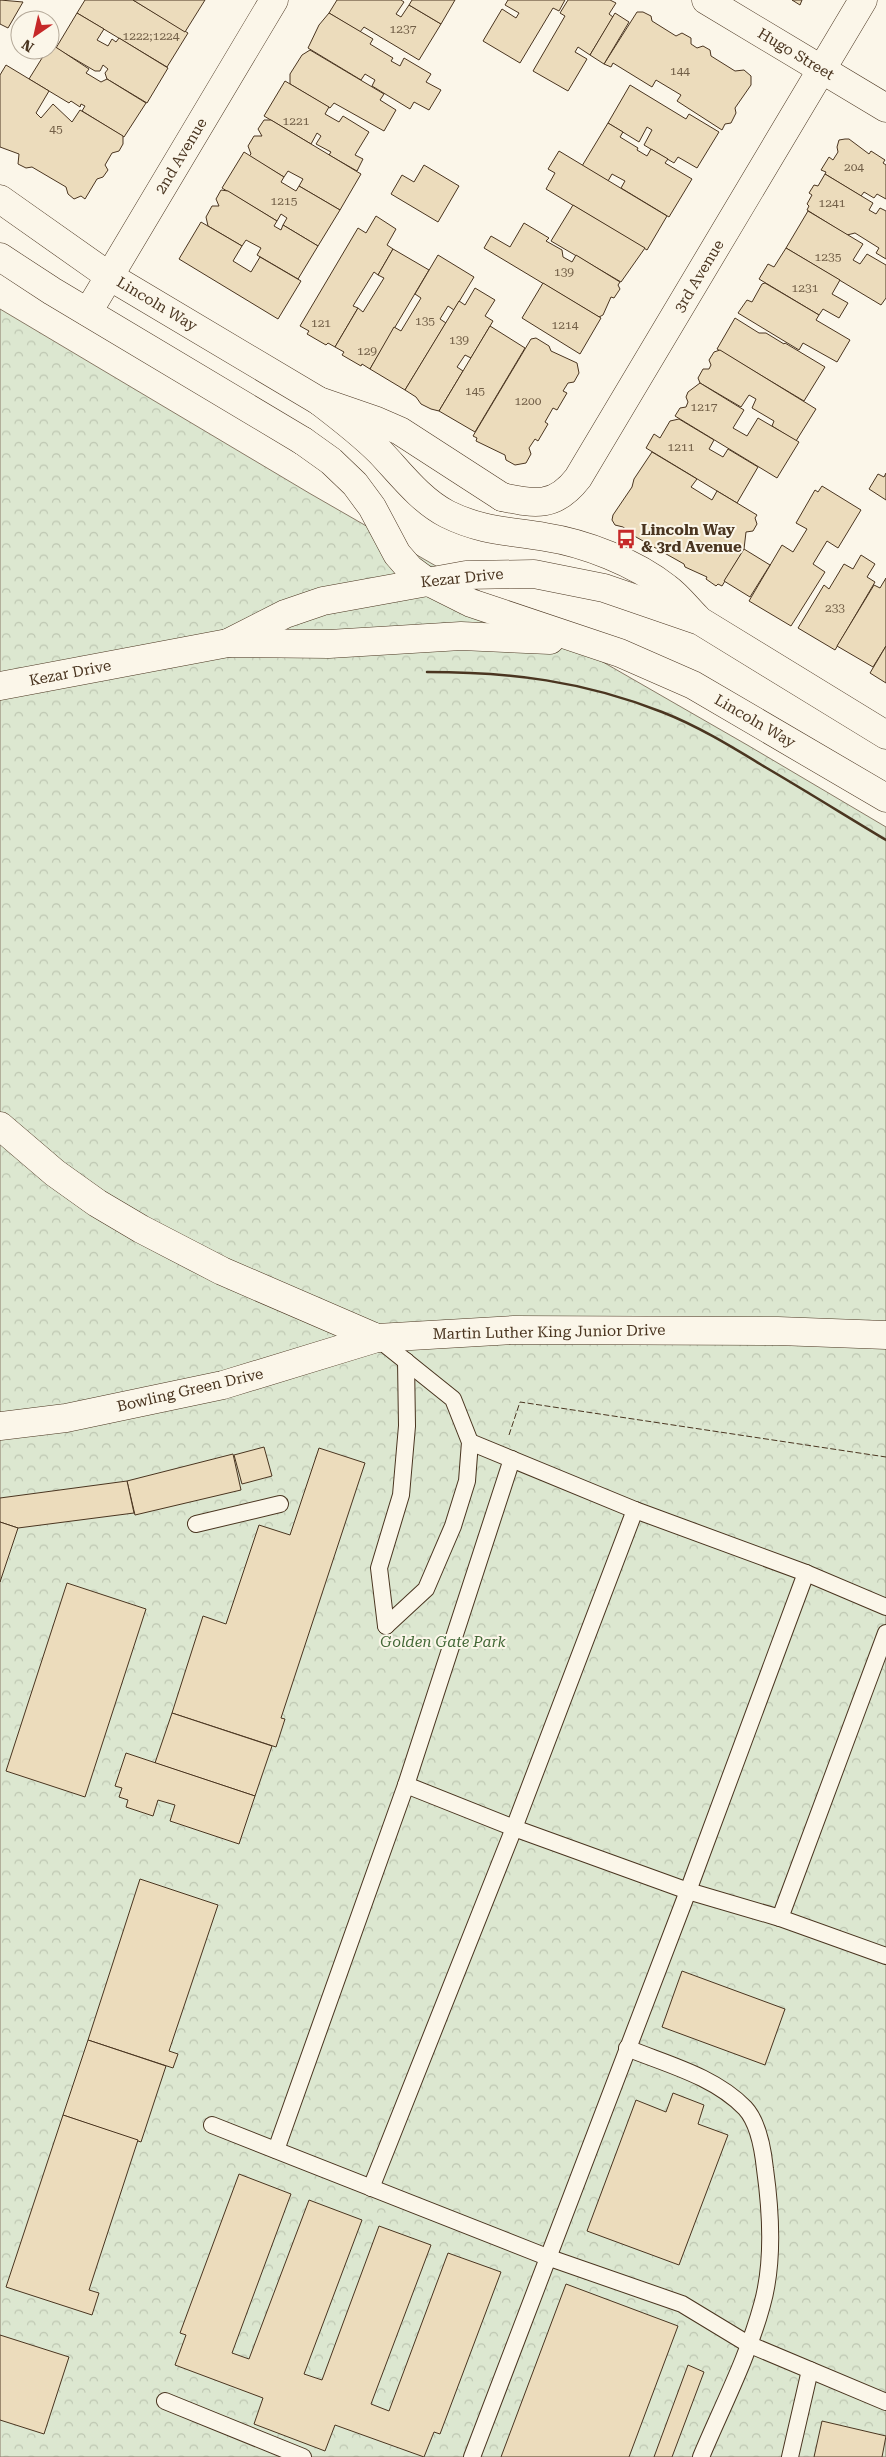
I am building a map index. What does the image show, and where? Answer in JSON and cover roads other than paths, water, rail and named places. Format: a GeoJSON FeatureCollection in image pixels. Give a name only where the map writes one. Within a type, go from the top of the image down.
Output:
{"type":"FeatureCollection","features":[{"type":"Feature","properties":{"kind":"main road","name":"2nd Avenue"},"geometry":{"type":"LineString","coordinates":[[88,312],[274,0]]}},
{"type":"Feature","properties":{"kind":"main road","name":"Hugo Street"},"geometry":{"type":"LineString","coordinates":[[706,0],[886,108]]}},
{"type":"Feature","properties":{"kind":"main road","name":"3rd Avenue"},"geometry":{"type":"LineString","coordinates":[[319,401],[377,421],[400,432],[502,497],[529,503],[543,502],[562,496],[578,478],[864,0]]}},
{"type":"Feature","properties":{"kind":"main road","name":"Lincoln Way"},"geometry":{"type":"LineString","coordinates":[[0,199],[109,276],[319,401]]}},
{"type":"Feature","properties":{"kind":"main road"},"geometry":{"type":"LineString","coordinates":[[0,257],[303,441],[330,461],[354,484],[372,507],[397,554],[410,569],[426,580],[471,602],[620,654]]}},
{"type":"Feature","properties":{"kind":"main road"},"geometry":{"type":"LineString","coordinates":[[319,401],[352,426],[422,497],[444,513],[472,526],[492,531],[572,542],[620,561],[667,588],[700,620],[886,735]]}},
{"type":"Feature","properties":{"kind":"main road","name":"Kezar Drive"},"geometry":{"type":"LineString","coordinates":[[228,643],[285,614],[322,601],[426,580],[466,575],[534,574],[604,588],[700,620]]}},
{"type":"Feature","properties":{"kind":"main road","name":"Kezar Drive"},"geometry":{"type":"LineString","coordinates":[[0,686],[228,643],[320,644],[461,636],[509,637],[586,645],[620,654]]}},
{"type":"Feature","properties":{"kind":"main road","name":"Lincoln Way"},"geometry":{"type":"LineString","coordinates":[[620,654],[693,685],[886,798]]}},
{"type":"Feature","properties":{"kind":"main road","name":"Martin Luther King Junior Drive"},"geometry":{"type":"LineString","coordinates":[[0,1126],[55,1173],[97,1203],[141,1230],[214,1267],[377,1338],[514,1330],[886,1334]]}},
{"type":"Feature","properties":{"kind":"main road","name":"Bowling Green Drive"},"geometry":{"type":"LineString","coordinates":[[0,1426],[66,1418],[223,1385],[377,1338]]}},
{"type":"Feature","properties":{"kind":"lane"},"geometry":{"type":"LineString","coordinates":[[377,1338],[406,1361],[453,1399],[470,1442],[466,1482],[456,1517],[426,1589],[386,1626],[380,1568],[401,1494],[407,1426],[406,1361]]}},
{"type":"Feature","properties":{"kind":"lane"},"geometry":{"type":"LineString","coordinates":[[470,1442],[635,1510],[806,1573],[886,1607]]}},
{"type":"Feature","properties":{"kind":"lane"},"geometry":{"type":"LineString","coordinates":[[276,2150],[406,1784],[512,1458]]}},
{"type":"Feature","properties":{"kind":"lane"},"geometry":{"type":"LineString","coordinates":[[196,1524],[280,1504]]}},
{"type":"Feature","properties":{"kind":"lane"},"geometry":{"type":"LineString","coordinates":[[371,2188],[514,1828],[635,1510]]}},
{"type":"Feature","properties":{"kind":"lane"},"geometry":{"type":"LineString","coordinates":[[472,2457],[688,1891],[806,1573]]}},
{"type":"Feature","properties":{"kind":"lane"},"geometry":{"type":"LineString","coordinates":[[780,1918],[886,1633]]}},
{"type":"Feature","properties":{"kind":"lane"},"geometry":{"type":"LineString","coordinates":[[406,1784],[514,1828],[688,1891],[780,1918],[886,1956]]}},
{"type":"Feature","properties":{"kind":"lane"},"geometry":{"type":"LineString","coordinates":[[627,2048],[710,2083],[735,2099],[746,2110],[754,2123],[762,2152],[766,2177],[769,2246],[762,2305],[748,2344],[701,2457]]}},
{"type":"Feature","properties":{"kind":"lane"},"geometry":{"type":"LineString","coordinates":[[212,2125],[547,2257],[682,2304],[748,2344],[886,2402]]}},
{"type":"Feature","properties":{"kind":"lane"},"geometry":{"type":"LineString","coordinates":[[790,2457],[810,2370]]}},
{"type":"Feature","properties":{"kind":"lane"},"geometry":{"type":"LineString","coordinates":[[166,2401],[303,2457]]}},
{"type":"Feature","properties":{"kind":"place","name":"Lincoln Way & 3rd Avenue"},"geometry":{"type":"Point","coordinates":[626,539]}},
{"type":"Feature","properties":{"kind":"park label","name":"Golden Gate Park"},"geometry":{"type":"Point","coordinates":[443,1642]}}]}
